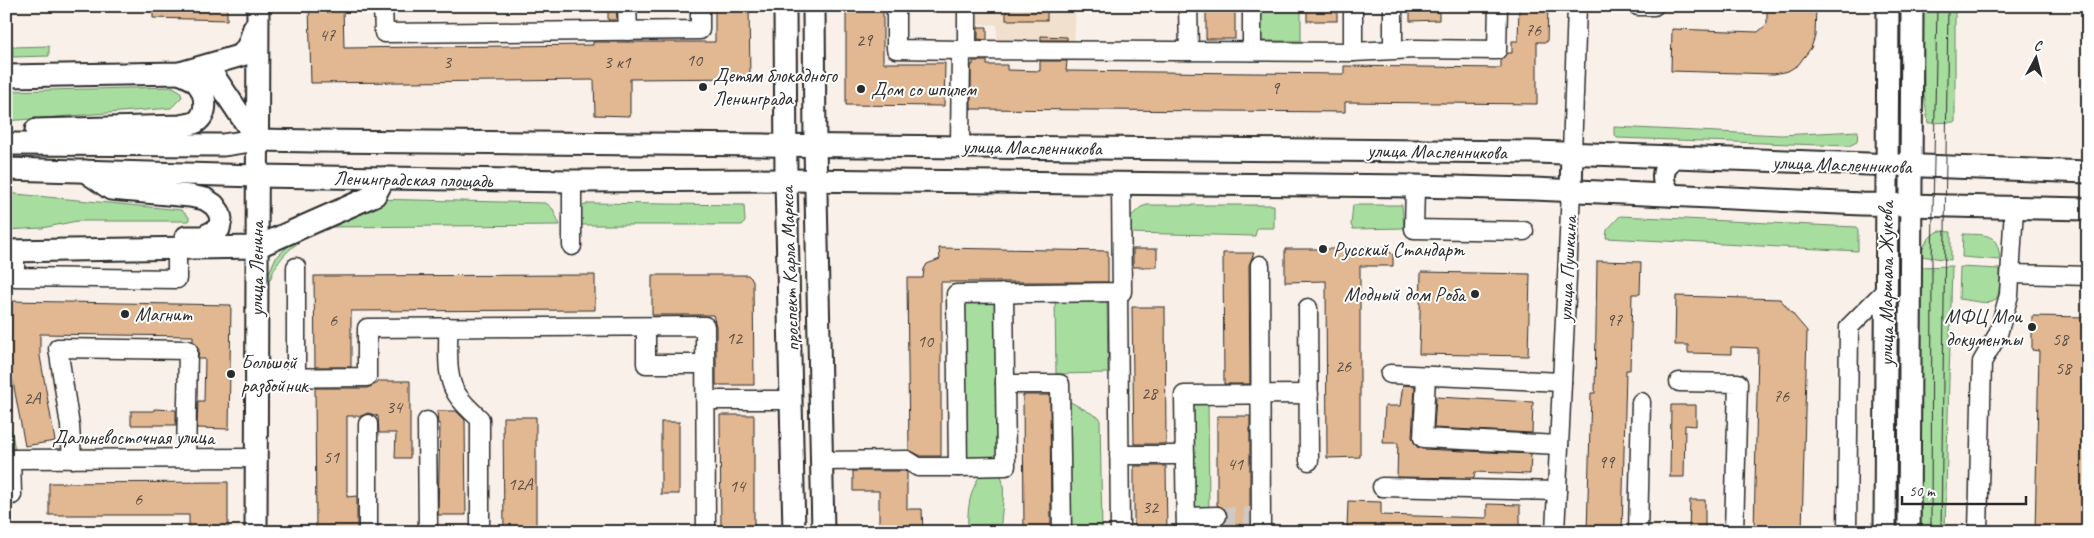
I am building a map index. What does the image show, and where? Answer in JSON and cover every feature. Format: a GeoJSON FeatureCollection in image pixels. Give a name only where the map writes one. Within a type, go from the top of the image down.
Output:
{"type":"FeatureCollection","features":[{"type":"Feature","properties":{"kind":"main road","name":"проспект Карла Маркса"},"geometry":{"type":"LineString","coordinates":[[785,6],[786,180],[794,532]]}},
{"type":"Feature","properties":{"kind":"main road","name":"проспект Карла Маркса"},"geometry":{"type":"LineString","coordinates":[[814,6],[823,532]]}},
{"type":"Feature","properties":{"kind":"main road","name":"улица Маршала Жукова"},"geometry":{"type":"LineString","coordinates":[[1885,532],[1888,6]]}},
{"type":"Feature","properties":{"kind":"main road","name":"улица Маршала Жукова"},"geometry":{"type":"LineString","coordinates":[[1909,532],[1912,6]]}},
{"type":"Feature","properties":{"kind":"main road"},"geometry":{"type":"LineString","coordinates":[[188,71],[242,55],[249,44],[258,11]]}},
{"type":"Feature","properties":{"kind":"main road","name":"улица Ленина"},"geometry":{"type":"LineString","coordinates":[[256,532],[258,11]]}},
{"type":"Feature","properties":{"kind":"main road"},"geometry":{"type":"LineString","coordinates":[[10,144],[36,130],[181,126],[196,122],[204,111],[205,102],[203,90],[188,71]]}},
{"type":"Feature","properties":{"kind":"main road"},"geometry":{"type":"LineString","coordinates":[[6,76],[188,71],[214,76],[258,140]]}},
{"type":"Feature","properties":{"kind":"main road","name":"Ленинградская площадь"},"geometry":{"type":"LineString","coordinates":[[10,144],[223,145],[258,140],[786,145]]}},
{"type":"Feature","properties":{"kind":"main road","name":"улица Масленникова"},"geometry":{"type":"LineString","coordinates":[[786,145],[1572,153],[2088,172]]}},
{"type":"Feature","properties":{"kind":"main road","name":"улица Пушкина"},"geometry":{"type":"LineString","coordinates":[[1571,191],[1572,153]]}},
{"type":"Feature","properties":{"kind":"main road"},"geometry":{"type":"LineString","coordinates":[[1672,195],[1664,185],[1663,176],[1665,168],[1673,157]]}},
{"type":"Feature","properties":{"kind":"main road"},"geometry":{"type":"LineString","coordinates":[[1887,166],[1912,205]]}},
{"type":"Feature","properties":{"kind":"main road","name":"Ленинградская площадь"},"geometry":{"type":"LineString","coordinates":[[8,170],[572,181],[816,181]]}},
{"type":"Feature","properties":{"kind":"main road"},"geometry":{"type":"LineString","coordinates":[[54,250],[75,239],[203,237],[219,229],[221,219],[219,212],[214,205],[205,199],[112,189],[85,171]]}},
{"type":"Feature","properties":{"kind":"main road"},"geometry":{"type":"LineString","coordinates":[[11,251],[257,248],[375,195],[384,178]]}},
{"type":"Feature","properties":{"kind":"main road","name":"улица Масленникова"},"geometry":{"type":"LineString","coordinates":[[816,181],[1415,186],[1887,205],[2088,210]]}},
{"type":"Feature","properties":{"kind":"street"},"geometry":{"type":"LineString","coordinates":[[383,6],[384,34],[700,30],[700,6]]}},
{"type":"Feature","properties":{"kind":"street"},"geometry":{"type":"LineString","coordinates":[[627,6],[628,31]]}},
{"type":"Feature","properties":{"kind":"street"},"geometry":{"type":"LineString","coordinates":[[896,6],[896,49],[1353,52],[1393,49],[1497,50],[1498,6]]}},
{"type":"Feature","properties":{"kind":"street"},"geometry":{"type":"LineString","coordinates":[[960,146],[967,6]]}},
{"type":"Feature","properties":{"kind":"street"},"geometry":{"type":"LineString","coordinates":[[1188,6],[1189,51]]}},
{"type":"Feature","properties":{"kind":"street"},"geometry":{"type":"LineString","coordinates":[[1252,6],[1252,51]]}},
{"type":"Feature","properties":{"kind":"street"},"geometry":{"type":"LineString","coordinates":[[1353,6],[1353,52]]}},
{"type":"Feature","properties":{"kind":"street"},"geometry":{"type":"LineString","coordinates":[[1393,6],[1393,49]]}},
{"type":"Feature","properties":{"kind":"street","name":"улица Пушкина"},"geometry":{"type":"LineString","coordinates":[[1572,153],[1577,6]]}},
{"type":"Feature","properties":{"kind":"street"},"geometry":{"type":"LineString","coordinates":[[1638,6],[1654,6]]}},
{"type":"Feature","properties":{"kind":"street"},"geometry":{"type":"LineString","coordinates":[[572,181],[572,246]]}},
{"type":"Feature","properties":{"kind":"street"},"geometry":{"type":"LineString","coordinates":[[958,467],[956,294],[1122,292],[1120,184]]}},
{"type":"Feature","properties":{"kind":"street"},"geometry":{"type":"LineString","coordinates":[[1415,186],[1414,229],[1524,231]]}},
{"type":"Feature","properties":{"kind":"street","name":"улица Пушкина"},"geometry":{"type":"LineString","coordinates":[[1555,532],[1571,191]]}},
{"type":"Feature","properties":{"kind":"street"},"geometry":{"type":"LineString","coordinates":[[1978,532],[1982,362],[1998,334],[2006,312],[2012,274],[2014,208]]}},
{"type":"Feature","properties":{"kind":"street"},"geometry":{"type":"LineString","coordinates":[[11,251],[15,277],[177,279],[177,248]]}},
{"type":"Feature","properties":{"kind":"street"},"geometry":{"type":"LineString","coordinates":[[1259,522],[1260,265]]}},
{"type":"Feature","properties":{"kind":"street"},"geometry":{"type":"LineString","coordinates":[[296,267],[296,378]]}},
{"type":"Feature","properties":{"kind":"street"},"geometry":{"type":"LineString","coordinates":[[2012,274],[2088,276]]}},
{"type":"Feature","properties":{"kind":"street"},"geometry":{"type":"LineString","coordinates":[[1847,532],[1849,327],[1886,290]]}},
{"type":"Feature","properties":{"kind":"street"},"geometry":{"type":"LineString","coordinates":[[1118,292],[1120,532]]}},
{"type":"Feature","properties":{"kind":"street"},"geometry":{"type":"LineString","coordinates":[[822,461],[907,460],[918,467],[1006,466],[1004,293]]}},
{"type":"Feature","properties":{"kind":"street"},"geometry":{"type":"LineString","coordinates":[[1308,308],[1309,461]]}},
{"type":"Feature","properties":{"kind":"street"},"geometry":{"type":"LineString","coordinates":[[256,378],[367,377],[367,328],[705,326],[706,532]]}},
{"type":"Feature","properties":{"kind":"street"},"geometry":{"type":"LineString","coordinates":[[646,327],[646,364],[705,364]]}},
{"type":"Feature","properties":{"kind":"street"},"geometry":{"type":"LineString","coordinates":[[448,328],[450,376],[454,391],[463,404],[480,419],[480,532]]}},
{"type":"Feature","properties":{"kind":"street"},"geometry":{"type":"LineString","coordinates":[[72,459],[70,426],[58,348],[188,350],[186,458]]}},
{"type":"Feature","properties":{"kind":"street"},"geometry":{"type":"LineString","coordinates":[[1390,374],[1562,382]]}},
{"type":"Feature","properties":{"kind":"street"},"geometry":{"type":"LineString","coordinates":[[1426,376],[1423,438],[1559,444]]}},
{"type":"Feature","properties":{"kind":"street"},"geometry":{"type":"LineString","coordinates":[[1680,382],[1738,383],[1734,532]]}},
{"type":"Feature","properties":{"kind":"street"},"geometry":{"type":"LineString","coordinates":[[1005,384],[1060,384],[1062,532]]}},
{"type":"Feature","properties":{"kind":"street"},"geometry":{"type":"LineString","coordinates":[[1217,516],[1186,524],[1184,395],[1309,394]]}},
{"type":"Feature","properties":{"kind":"street"},"geometry":{"type":"LineString","coordinates":[[706,400],[792,400]]}},
{"type":"Feature","properties":{"kind":"street"},"geometry":{"type":"LineString","coordinates":[[1638,532],[1640,402]]}},
{"type":"Feature","properties":{"kind":"street"},"geometry":{"type":"LineString","coordinates":[[427,421],[428,532]]}},
{"type":"Feature","properties":{"kind":"street"},"geometry":{"type":"LineString","coordinates":[[368,424],[368,532]]}},
{"type":"Feature","properties":{"kind":"street"},"geometry":{"type":"LineString","coordinates":[[1119,455],[1185,454]]}},
{"type":"Feature","properties":{"kind":"street","name":"Дальневосточная улица"},"geometry":{"type":"LineString","coordinates":[[12,495],[11,459],[256,458]]}},
{"type":"Feature","properties":{"kind":"street"},"geometry":{"type":"LineString","coordinates":[[1382,487],[1557,491]]}},
{"type":"Feature","properties":{"kind":"shaded area"},"geometry":{"type":"Polygon","coordinates":[[[975,6],[1076,6],[1074,49],[997,50],[997,25],[975,24],[975,6]]]}},
{"type":"Feature","properties":{"kind":"green space"},"geometry":{"type":"Polygon","coordinates":[[[1254,6],[1301,6],[1301,41],[1254,41],[1254,6]]]}},
{"type":"Feature","properties":{"kind":"green space"},"geometry":{"type":"Polygon","coordinates":[[[1923,6],[1955,6],[1955,122],[1928,123],[1924,94],[1923,6]]]}},
{"type":"Feature","properties":{"kind":"green space"},"geometry":{"type":"Polygon","coordinates":[[[49,46],[49,56],[13,57],[12,47],[49,46]]]}},
{"type":"Feature","properties":{"kind":"green space"},"geometry":{"type":"Polygon","coordinates":[[[173,87],[180,91],[182,97],[171,108],[6,121],[6,91],[173,87]]]}},
{"type":"Feature","properties":{"kind":"green space"},"geometry":{"type":"Polygon","coordinates":[[[1614,127],[1781,135],[1858,131],[1857,142],[1849,146],[1617,138],[1614,133],[1614,127]]]}},
{"type":"Feature","properties":{"kind":"green space"},"geometry":{"type":"Polygon","coordinates":[[[6,193],[181,210],[189,217],[189,221],[77,221],[42,228],[6,230],[6,193]]]}},
{"type":"Feature","properties":{"kind":"green space"},"geometry":{"type":"Polygon","coordinates":[[[372,199],[546,203],[553,209],[560,225],[328,227],[309,236],[293,247],[279,261],[270,280],[266,280],[275,259],[291,243],[372,199]]]}},
{"type":"Feature","properties":{"kind":"green space"},"geometry":{"type":"Polygon","coordinates":[[[589,203],[744,205],[745,222],[742,225],[578,225],[581,207],[589,203]]]}},
{"type":"Feature","properties":{"kind":"green space"},"geometry":{"type":"Polygon","coordinates":[[[1147,205],[1274,205],[1274,228],[1257,228],[1255,236],[1128,233],[1128,219],[1141,207],[1147,205]]]}},
{"type":"Feature","properties":{"kind":"green space"},"geometry":{"type":"Polygon","coordinates":[[[1353,205],[1402,205],[1404,228],[1353,229],[1351,225],[1353,205]]]}},
{"type":"Feature","properties":{"kind":"green space"},"geometry":{"type":"Polygon","coordinates":[[[1620,216],[1856,227],[1858,230],[1858,251],[1606,238],[1607,230],[1620,216]]]}},
{"type":"Feature","properties":{"kind":"green space"},"geometry":{"type":"Polygon","coordinates":[[[1940,231],[1951,232],[1951,260],[1920,256],[1927,241],[1940,231]]]}},
{"type":"Feature","properties":{"kind":"green space"},"geometry":{"type":"Polygon","coordinates":[[[1963,234],[1990,237],[1997,244],[2000,260],[1962,257],[1963,234]]]}},
{"type":"Feature","properties":{"kind":"green space"},"geometry":{"type":"Polygon","coordinates":[[[1952,266],[1945,532],[1921,532],[1921,502],[1915,482],[1919,267],[1952,266]]]}},
{"type":"Feature","properties":{"kind":"green space"},"geometry":{"type":"Polygon","coordinates":[[[1960,267],[2000,269],[1997,298],[1988,303],[1959,299],[1960,267]]]}},
{"type":"Feature","properties":{"kind":"green space"},"geometry":{"type":"Polygon","coordinates":[[[1107,298],[1108,373],[1056,374],[1055,299],[1107,298]]]}},
{"type":"Feature","properties":{"kind":"green space"},"geometry":{"type":"Polygon","coordinates":[[[963,299],[999,299],[1002,460],[965,461],[963,299]]]}},
{"type":"Feature","properties":{"kind":"green space"},"geometry":{"type":"Polygon","coordinates":[[[1188,398],[1208,398],[1209,514],[1189,514],[1188,398]]]}},
{"type":"Feature","properties":{"kind":"green space"},"geometry":{"type":"Polygon","coordinates":[[[1065,399],[1100,418],[1102,532],[1068,532],[1065,399]]]}},
{"type":"Feature","properties":{"kind":"green space"},"geometry":{"type":"Polygon","coordinates":[[[6,407],[15,449],[6,451],[6,407]]]}},
{"type":"Feature","properties":{"kind":"green space"},"geometry":{"type":"Polygon","coordinates":[[[980,475],[1001,475],[1003,496],[1001,532],[968,532],[970,502],[973,489],[980,475]]]}},
{"type":"Feature","properties":{"kind":"building"},"geometry":{"type":"Polygon","coordinates":[[[153,6],[227,6],[227,20],[153,18],[153,6]]]}},
{"type":"Feature","properties":{"kind":"building"},"geometry":{"type":"Polygon","coordinates":[[[309,6],[343,6],[344,48],[593,45],[593,42],[715,42],[715,6],[749,6],[750,78],[630,79],[630,116],[595,115],[594,80],[311,83],[309,6]]]}},
{"type":"Feature","properties":{"kind":"building"},"geometry":{"type":"Polygon","coordinates":[[[608,6],[616,6],[617,20],[608,20],[608,6]]]}},
{"type":"Feature","properties":{"kind":"building"},"geometry":{"type":"Polygon","coordinates":[[[846,6],[883,6],[883,63],[945,63],[944,106],[846,105],[846,6]]]}},
{"type":"Feature","properties":{"kind":"building"},"geometry":{"type":"Polygon","coordinates":[[[1006,6],[1047,6],[1047,20],[1006,20],[1006,6]]]}},
{"type":"Feature","properties":{"kind":"building"},"geometry":{"type":"Polygon","coordinates":[[[1206,6],[1235,6],[1235,39],[1206,39],[1206,6]]]}},
{"type":"Feature","properties":{"kind":"building"},"geometry":{"type":"Polygon","coordinates":[[[1307,6],[1337,6],[1337,21],[1307,21],[1307,6]]]}},
{"type":"Feature","properties":{"kind":"building"},"geometry":{"type":"Polygon","coordinates":[[[1410,6],[1439,6],[1439,20],[1410,21],[1410,6]]]}},
{"type":"Feature","properties":{"kind":"building"},"geometry":{"type":"Polygon","coordinates":[[[1519,6],[1548,6],[1547,42],[1537,42],[1537,104],[1345,102],[1345,112],[971,109],[971,65],[973,65],[973,61],[987,61],[987,65],[1007,65],[1007,70],[1040,71],[1040,61],[1067,61],[1066,71],[1344,74],[1344,66],[1501,68],[1501,60],[1507,53],[1512,53],[1512,41],[1518,41],[1519,6]]]}},
{"type":"Feature","properties":{"kind":"building"},"geometry":{"type":"Polygon","coordinates":[[[1767,6],[1816,6],[1815,36],[1811,48],[1798,65],[1788,71],[1774,74],[1671,71],[1672,29],[1758,32],[1767,24],[1767,6]]]}},
{"type":"Feature","properties":{"kind":"building"},"geometry":{"type":"Polygon","coordinates":[[[978,27],[987,27],[987,40],[978,39],[978,27]]]}},
{"type":"Feature","properties":{"kind":"building"},"geometry":{"type":"Polygon","coordinates":[[[1041,36],[1067,37],[1067,40],[1041,40],[1041,36]]]}},
{"type":"Feature","properties":{"kind":"building"},"geometry":{"type":"Polygon","coordinates":[[[1365,247],[1385,247],[1393,255],[1393,266],[1360,266],[1360,457],[1327,458],[1326,281],[1285,282],[1285,249],[1365,249],[1365,247]]]}},
{"type":"Feature","properties":{"kind":"building"},"geometry":{"type":"Polygon","coordinates":[[[939,248],[1108,251],[1108,282],[941,282],[941,456],[921,456],[909,450],[907,278],[923,278],[924,269],[927,264],[940,259],[939,248]]]}},
{"type":"Feature","properties":{"kind":"building"},"geometry":{"type":"Polygon","coordinates":[[[1133,249],[1157,249],[1157,267],[1133,267],[1133,249]]]}},
{"type":"Feature","properties":{"kind":"building"},"geometry":{"type":"Polygon","coordinates":[[[1223,253],[1254,253],[1249,265],[1250,384],[1224,384],[1223,253]]]}},
{"type":"Feature","properties":{"kind":"building"},"geometry":{"type":"Polygon","coordinates":[[[1597,261],[1641,262],[1640,294],[1632,294],[1630,370],[1626,370],[1622,532],[1587,532],[1591,393],[1595,393],[1597,261]]]}},
{"type":"Feature","properties":{"kind":"building","name":"Модный дом Роба"},"geometry":{"type":"Polygon","coordinates":[[[1421,272],[1530,274],[1528,356],[1419,354],[1421,272]]]}},
{"type":"Feature","properties":{"kind":"building"},"geometry":{"type":"Polygon","coordinates":[[[595,275],[595,310],[351,311],[351,367],[315,367],[314,276],[595,275]]]}},
{"type":"Feature","properties":{"kind":"building"},"geometry":{"type":"Polygon","coordinates":[[[652,275],[748,275],[753,280],[754,385],[716,385],[716,326],[713,315],[652,315],[652,275]]]}},
{"type":"Feature","properties":{"kind":"building"},"geometry":{"type":"Polygon","coordinates":[[[1676,296],[1780,299],[1807,331],[1802,532],[1754,532],[1758,348],[1731,347],[1731,354],[1688,353],[1688,345],[1675,345],[1676,296]]]}},
{"type":"Feature","properties":{"kind":"building"},"geometry":{"type":"Polygon","coordinates":[[[9,301],[231,305],[229,429],[197,428],[198,401],[204,401],[205,359],[198,359],[199,350],[193,341],[193,336],[40,334],[40,356],[55,441],[25,446],[8,355],[9,301]]]}},
{"type":"Feature","properties":{"kind":"building"},"geometry":{"type":"Polygon","coordinates":[[[1132,307],[1165,307],[1166,444],[1134,444],[1132,307]]]}},
{"type":"Feature","properties":{"kind":"building"},"geometry":{"type":"Polygon","coordinates":[[[2032,316],[2088,317],[2088,532],[2035,532],[2039,351],[2032,350],[2032,316]]]}},
{"type":"Feature","properties":{"kind":"building"},"geometry":{"type":"Polygon","coordinates":[[[378,381],[410,381],[410,458],[395,458],[396,433],[379,433],[378,416],[368,413],[361,416],[347,416],[347,497],[357,496],[357,530],[316,530],[315,388],[367,388],[378,383],[378,381]]]}},
{"type":"Feature","properties":{"kind":"building"},"geometry":{"type":"Polygon","coordinates":[[[1403,385],[1415,386],[1412,437],[1417,447],[1422,449],[1531,454],[1530,474],[1475,472],[1474,478],[1397,477],[1398,443],[1383,443],[1385,406],[1400,406],[1403,385]]]}},
{"type":"Feature","properties":{"kind":"building"},"geometry":{"type":"Polygon","coordinates":[[[1023,395],[1050,395],[1051,532],[1024,532],[1023,395]]]}},
{"type":"Feature","properties":{"kind":"building"},"geometry":{"type":"Polygon","coordinates":[[[1436,397],[1533,402],[1532,433],[1434,428],[1436,397]]]}},
{"type":"Feature","properties":{"kind":"building"},"geometry":{"type":"Polygon","coordinates":[[[1671,405],[1696,405],[1696,426],[1685,425],[1684,477],[1670,477],[1671,405]]]}},
{"type":"Feature","properties":{"kind":"building"},"geometry":{"type":"Polygon","coordinates":[[[154,409],[176,410],[176,425],[131,425],[131,411],[154,411],[154,409]]]}},
{"type":"Feature","properties":{"kind":"building"},"geometry":{"type":"Polygon","coordinates":[[[437,411],[456,411],[465,420],[466,515],[438,515],[440,424],[438,424],[437,411]]]}},
{"type":"Feature","properties":{"kind":"building"},"geometry":{"type":"Polygon","coordinates":[[[720,415],[754,415],[754,532],[721,532],[720,415]]]}},
{"type":"Feature","properties":{"kind":"building"},"geometry":{"type":"Polygon","coordinates":[[[1217,416],[1250,416],[1250,532],[1217,532],[1217,527],[1223,525],[1228,516],[1226,510],[1217,505],[1217,416]]]}},
{"type":"Feature","properties":{"kind":"building"},"geometry":{"type":"Polygon","coordinates":[[[503,417],[536,417],[536,532],[504,532],[503,417]]]}},
{"type":"Feature","properties":{"kind":"building"},"geometry":{"type":"Polygon","coordinates":[[[661,422],[679,422],[679,494],[661,494],[661,422]]]}},
{"type":"Feature","properties":{"kind":"building"},"geometry":{"type":"Polygon","coordinates":[[[1134,466],[1166,466],[1167,532],[1134,532],[1134,466]]]}},
{"type":"Feature","properties":{"kind":"building"},"geometry":{"type":"Polygon","coordinates":[[[853,471],[907,472],[907,509],[922,509],[923,532],[879,532],[879,491],[853,491],[853,471]]]}},
{"type":"Feature","properties":{"kind":"building"},"geometry":{"type":"Polygon","coordinates":[[[228,482],[228,532],[189,532],[189,515],[49,515],[49,483],[228,482]]]}},
{"type":"Feature","properties":{"kind":"building"},"geometry":{"type":"Polygon","coordinates":[[[1690,500],[1705,500],[1705,532],[1689,532],[1690,500]]]}},
{"type":"Feature","properties":{"kind":"building"},"geometry":{"type":"Polygon","coordinates":[[[1348,501],[1381,502],[1381,515],[1487,518],[1487,504],[1520,505],[1520,532],[1347,530],[1348,501]]]}},
{"type":"Feature","properties":{"kind":"tunnel"},"geometry":{"type":"LineString","coordinates":[[1217,516],[1254,516]]}},
{"type":"Feature","properties":{"kind":"tram line"},"geometry":{"type":"LineString","coordinates":[[1931,532],[1932,263],[1937,6]]}},
{"type":"Feature","properties":{"kind":"tram line"},"geometry":{"type":"LineString","coordinates":[[1941,532],[1948,6]]}},
{"type":"Feature","properties":{"kind":"place","name":"Детям блокадного Ленинграда"},"geometry":{"type":"Point","coordinates":[703,87]}},
{"type":"Feature","properties":{"kind":"place","name":"Дом со шпилем"},"geometry":{"type":"Point","coordinates":[861,89]}},
{"type":"Feature","properties":{"kind":"place","name":"Русский Стандарт"},"geometry":{"type":"Point","coordinates":[1323,249]}},
{"type":"Feature","properties":{"kind":"place","name":"Модный дом Роба"},"geometry":{"type":"Point","coordinates":[1475,294]}},
{"type":"Feature","properties":{"kind":"place","name":"Магнит"},"geometry":{"type":"Point","coordinates":[125,314]}},
{"type":"Feature","properties":{"kind":"place","name":"МФЦ Мои документы"},"geometry":{"type":"Point","coordinates":[2032,327]}},
{"type":"Feature","properties":{"kind":"place","name":"Большой разбойник"},"geometry":{"type":"Point","coordinates":[231,374]}}]}
